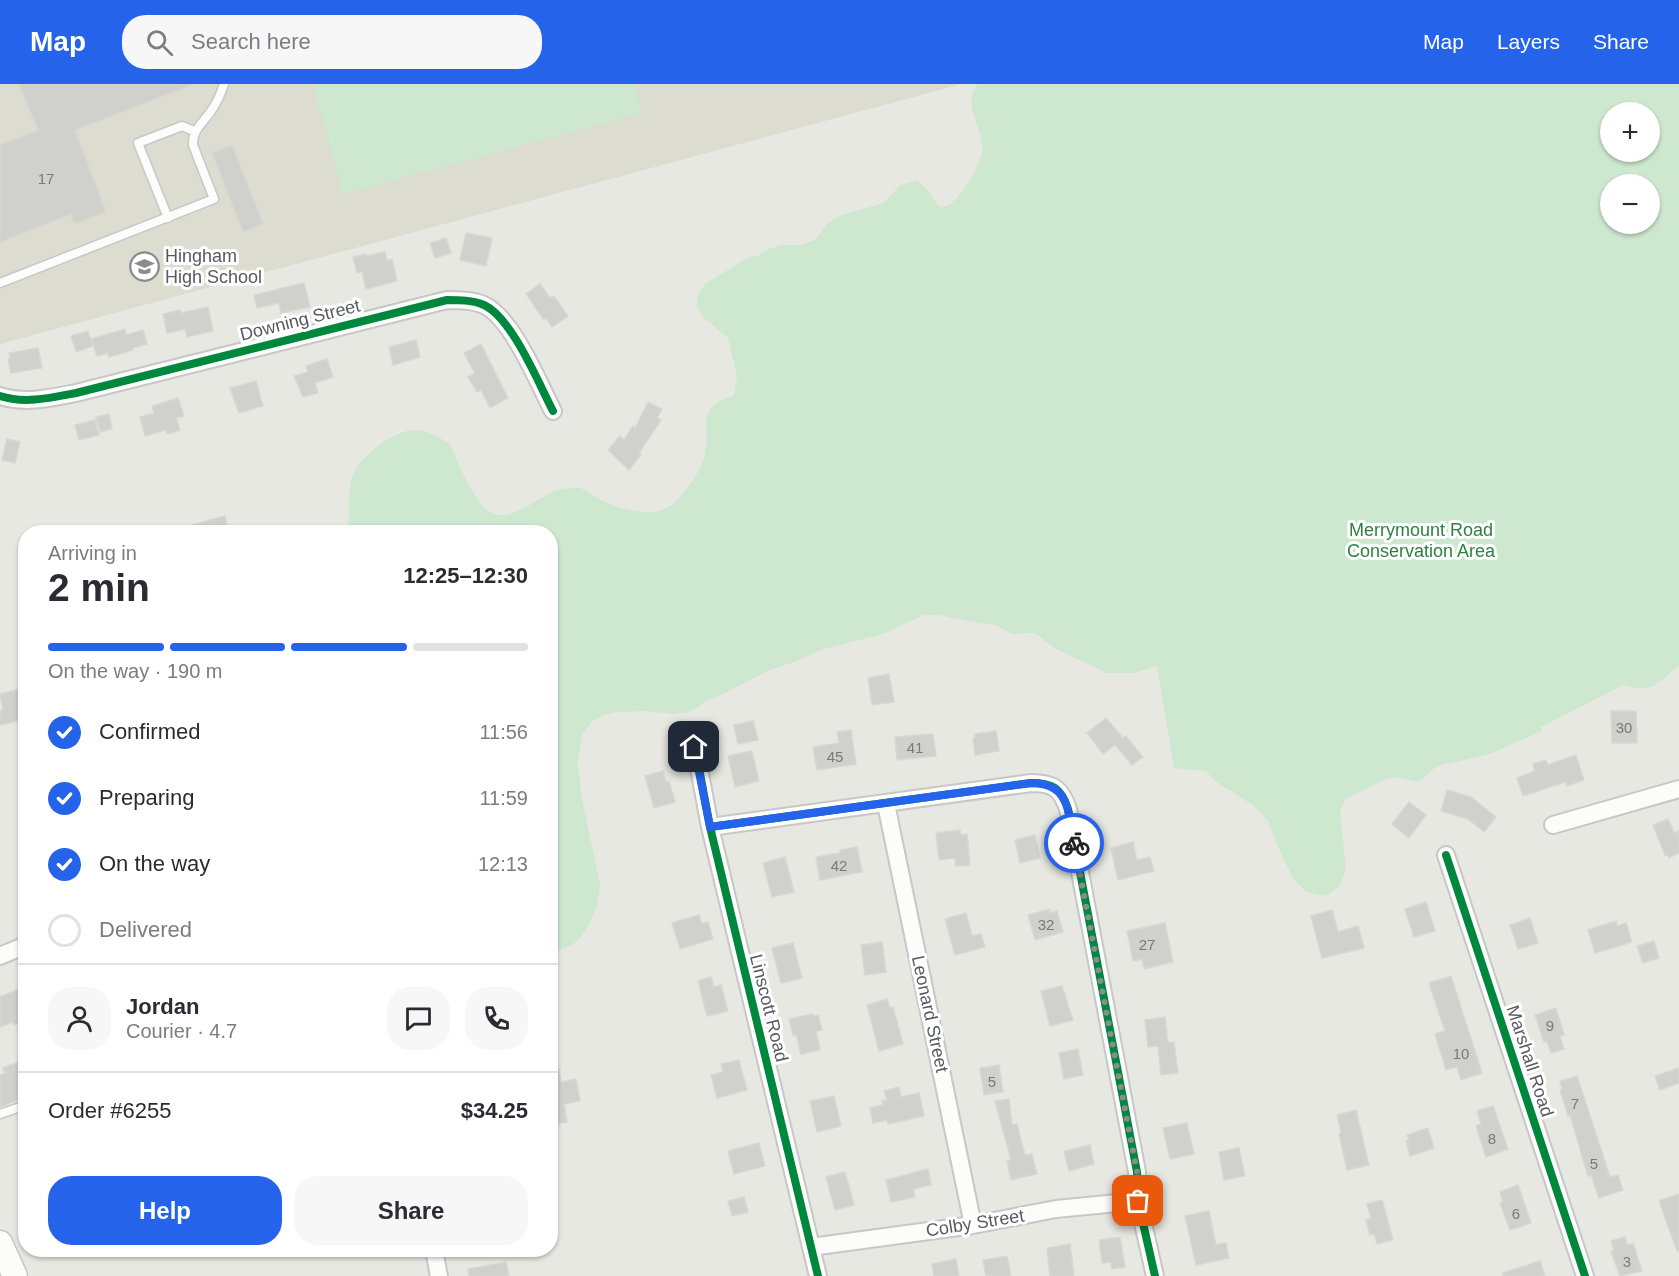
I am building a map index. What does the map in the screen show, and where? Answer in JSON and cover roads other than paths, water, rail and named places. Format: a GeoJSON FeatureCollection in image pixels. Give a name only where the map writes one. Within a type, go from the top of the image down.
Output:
{"type":"FeatureCollection","features":[{"type":"Feature","properties":{"kind":"main road"},"geometry":{"type":"LineString","coordinates":[[0,1243],[15,1276]]}},
{"type":"Feature","properties":{"kind":"street","name":"Downing Street"},"geometry":{"type":"LineString","coordinates":[[0,396],[21,400],[41,400],[76,393],[447,300],[482,304],[495,312],[516,342],[552,411]]}},
{"type":"Feature","properties":{"kind":"street","name":"Linscott Road"},"geometry":{"type":"LineString","coordinates":[[694,747],[710,827],[818,1276]]}},
{"type":"Feature","properties":{"kind":"street"},"geometry":{"type":"LineString","coordinates":[[710,827],[1031,783],[1045,783],[1054,787],[1064,797],[1137,1172],[1138,1201],[1155,1276]]}},
{"type":"Feature","properties":{"kind":"street"},"geometry":{"type":"LineString","coordinates":[[1553,825],[1679,789]]}},
{"type":"Feature","properties":{"kind":"street","name":"Leonard Street"},"geometry":{"type":"LineString","coordinates":[[886,804],[973,1225]]}},
{"type":"Feature","properties":{"kind":"street","name":"Marshall Road"},"geometry":{"type":"LineString","coordinates":[[1446,855],[1585,1276]]}},
{"type":"Feature","properties":{"kind":"street"},"geometry":{"type":"LineString","coordinates":[[0,956],[18,948]]}},
{"type":"Feature","properties":{"kind":"street","name":"Colby Street"},"geometry":{"type":"LineString","coordinates":[[811,1247],[973,1225],[1056,1209],[1138,1201]]}},
{"type":"Feature","properties":{"kind":"street"},"geometry":{"type":"LineString","coordinates":[[436,1257],[440,1276]]}},
{"type":"Feature","properties":{"kind":"lane"},"geometry":{"type":"LineString","coordinates":[[0,283],[214,199],[193,145],[194,132],[212,110],[224,84]]}},
{"type":"Feature","properties":{"kind":"lane"},"geometry":{"type":"LineString","coordinates":[[168,218],[138,143],[182,126],[194,132]]}},
{"type":"Feature","properties":{"kind":"lane"},"geometry":{"type":"LineString","coordinates":[[0,1114],[18,1108]]}},
{"type":"Feature","properties":{"kind":"place","name":"Hingham High School"},"geometry":{"type":"Point","coordinates":[144,266]}},
{"type":"Feature","properties":{"kind":"park label","name":"Merrymount Road Conservation Area"},"geometry":{"type":"Point","coordinates":[1421,540]}}]}
